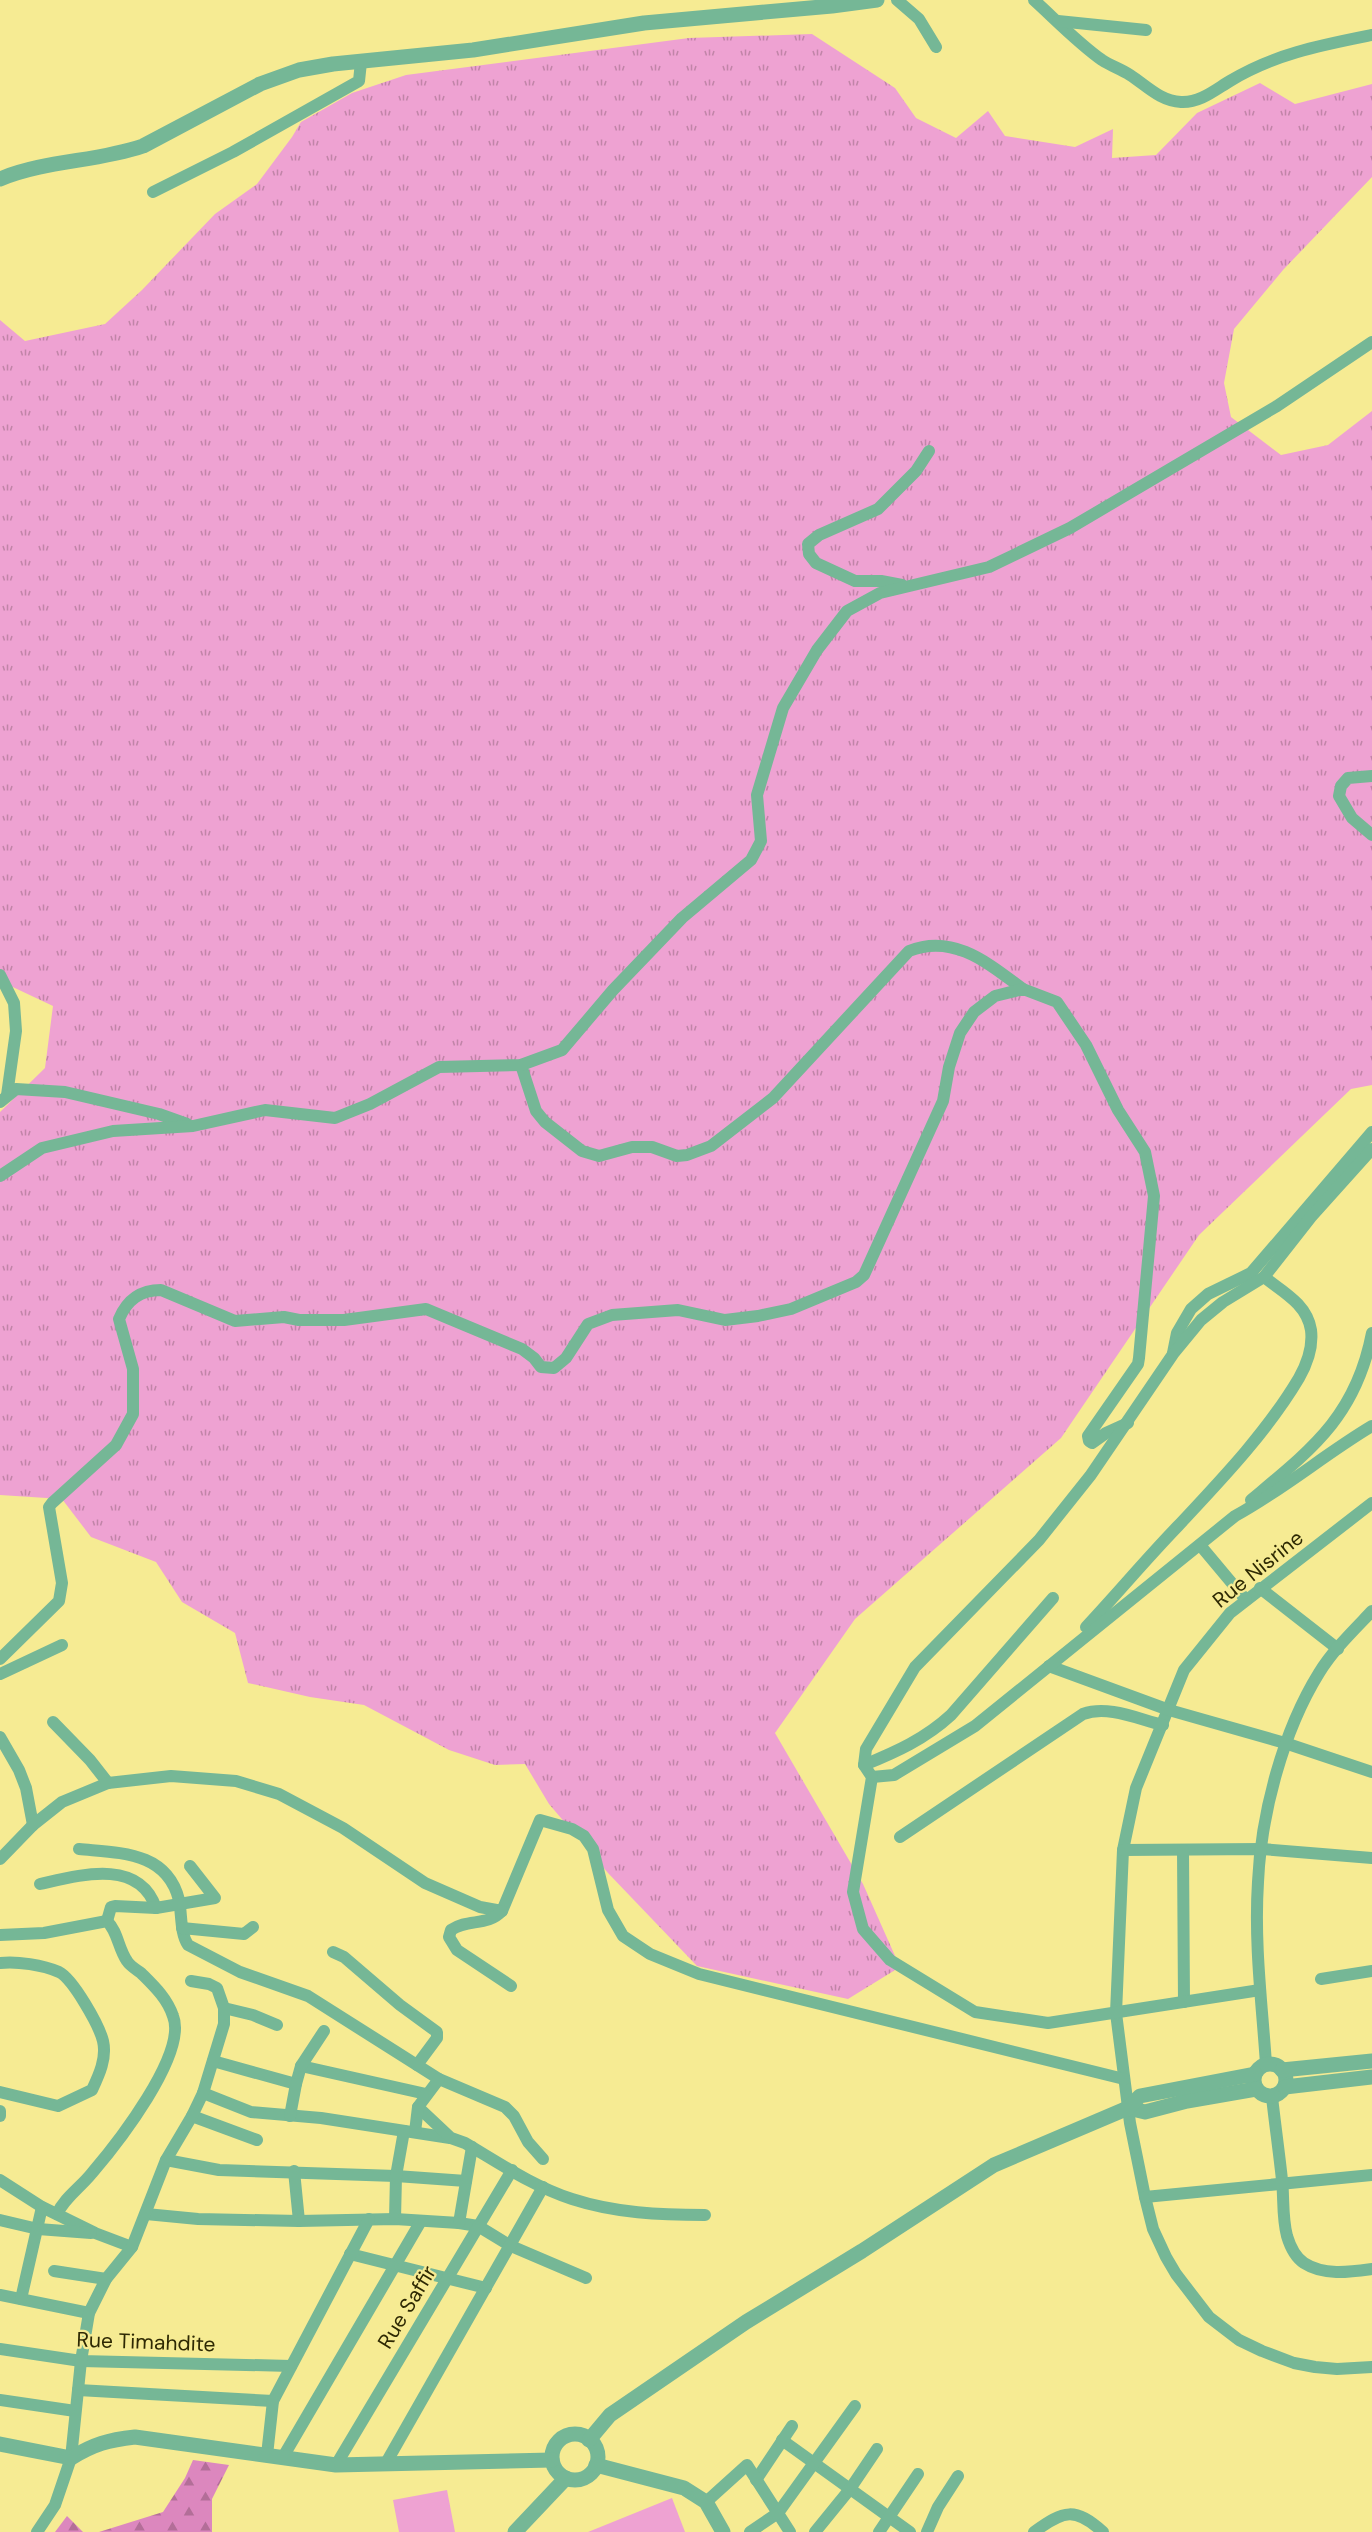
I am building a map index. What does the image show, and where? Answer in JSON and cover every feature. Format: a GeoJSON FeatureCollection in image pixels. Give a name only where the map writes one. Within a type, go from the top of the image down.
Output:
{"type":"FeatureCollection","features":[{"type":"Feature","properties":{"kind":"street"},"geometry":{"type":"LineString","coordinates":[[0,179],[45,165],[133,150],[166,135],[260,84],[299,70],[473,50],[644,23],[877,0]]}},
{"type":"Feature","properties":{"kind":"street"},"geometry":{"type":"LineString","coordinates":[[897,0],[919,19],[936,47]]}},
{"type":"Feature","properties":{"kind":"street"},"geometry":{"type":"LineString","coordinates":[[1034,0],[1087,49],[1130,75],[1155,95],[1182,102],[1196,101],[1277,57],[1305,48],[1372,35]]}},
{"type":"Feature","properties":{"kind":"street"},"geometry":{"type":"LineString","coordinates":[[1058,21],[1146,30]]}},
{"type":"Feature","properties":{"kind":"street"},"geometry":{"type":"LineString","coordinates":[[153,192],[233,152],[359,81],[362,62]]}},
{"type":"Feature","properties":{"kind":"street"},"geometry":{"type":"LineString","coordinates":[[0,1176],[42,1148],[113,1131],[193,1126],[266,1110],[335,1118],[370,1104],[439,1067],[521,1065],[562,1050],[613,990],[682,918],[751,860],[761,841],[757,795],[783,708],[817,650],[847,611],[880,593],[989,567],[1070,528],[1277,406],[1372,342]]}},
{"type":"Feature","properties":{"kind":"street"},"geometry":{"type":"LineString","coordinates":[[906,586],[880,580],[855,581],[816,562],[810,554],[808,544],[819,535],[878,509],[916,471],[929,451]]}},
{"type":"Feature","properties":{"kind":"street"},"geometry":{"type":"LineString","coordinates":[[1372,776],[1348,778],[1340,791],[1341,802],[1346,809],[1372,835]]}},
{"type":"Feature","properties":{"kind":"street"},"geometry":{"type":"LineString","coordinates":[[521,1065],[536,1111],[545,1122],[582,1151],[599,1156],[632,1147],[652,1147],[677,1156],[711,1146],[773,1098],[909,951],[923,945],[940,943],[982,959],[1023,989],[1057,1002],[1086,1045],[1118,1110],[1145,1152],[1154,1196],[1138,1364],[1088,1436],[1089,1441],[1092,1443],[1107,1432],[1128,1423]]}},
{"type":"Feature","properties":{"kind":"street"},"geometry":{"type":"LineString","coordinates":[[0,975],[14,1004],[16,1031],[3,1098]]}},
{"type":"Feature","properties":{"kind":"street"},"geometry":{"type":"LineString","coordinates":[[0,1659],[59,1601],[62,1583],[49,1507],[116,1445],[133,1414],[133,1370],[119,1318],[130,1299],[150,1290],[161,1290],[235,1322],[284,1317],[299,1320],[344,1320],[426,1309],[522,1349],[541,1367],[548,1369],[554,1368],[566,1358],[588,1324],[612,1315],[678,1310],[725,1320],[791,1309],[856,1282],[864,1275],[944,1101],[949,1067],[960,1033],[974,1012],[994,996],[1023,989]]}},
{"type":"Feature","properties":{"kind":"street"},"geometry":{"type":"LineString","coordinates":[[0,1001],[14,1004]]}},
{"type":"Feature","properties":{"kind":"street"},"geometry":{"type":"LineString","coordinates":[[3,1098],[16,1089],[65,1092],[159,1114],[193,1126]]}},
{"type":"Feature","properties":{"kind":"street"},"geometry":{"type":"LineString","coordinates":[[1173,1354],[1177,1333],[1191,1309],[1208,1294],[1251,1273],[1372,1132]]}},
{"type":"Feature","properties":{"kind":"street"},"geometry":{"type":"LineString","coordinates":[[1260,1990],[1048,2023],[975,2012],[890,1960],[863,1929],[853,1892],[872,1778],[864,1765],[866,1749],[915,1667],[1039,1540],[1090,1476],[1173,1354],[1212,1310],[1264,1277],[1311,1217],[1372,1149]]}},
{"type":"Feature","properties":{"kind":"street"},"geometry":{"type":"LineString","coordinates":[[1064,1652],[1217,1484],[1271,1419],[1299,1378],[1311,1345],[1309,1322],[1300,1304],[1264,1277]]}},
{"type":"Feature","properties":{"kind":"street"},"geometry":{"type":"LineString","coordinates":[[872,1778],[894,1775],[975,1726],[1235,1516],[1311,1448],[1331,1427],[1354,1390],[1372,1333]]}},
{"type":"Feature","properties":{"kind":"street"},"geometry":{"type":"LineString","coordinates":[[1235,1516],[1272,1494],[1372,1426]]}},
{"type":"Feature","properties":{"kind":"street","name":"Rue Nisrine"},"geometry":{"type":"LineString","coordinates":[[1372,1503],[1230,1613],[1184,1670],[1136,1788],[1123,1850],[1116,2013],[1128,2108],[1145,2197],[1153,2229],[1176,2274],[1209,2317],[1239,2340],[1262,2351],[1305,2365],[1337,2369],[1372,2367]]}},
{"type":"Feature","properties":{"kind":"street"},"geometry":{"type":"LineString","coordinates":[[1200,1545],[1246,1600]]}},
{"type":"Feature","properties":{"kind":"street"},"geometry":{"type":"LineString","coordinates":[[1260,1588],[1338,1649]]}},
{"type":"Feature","properties":{"kind":"street"},"geometry":{"type":"LineString","coordinates":[[864,1765],[898,1751],[932,1732],[951,1715],[1053,1598]]}},
{"type":"Feature","properties":{"kind":"street"},"geometry":{"type":"LineString","coordinates":[[589,2440],[610,2415],[736,2328],[862,2251],[994,2165],[1128,2108],[1145,2112],[1187,2101],[1259,2076],[1278,2066],[1286,2081],[1282,2092],[1272,2097],[1263,2095],[1259,2076],[1258,1881],[1270,1804],[1285,1743],[1320,1672],[1372,1611]]}},
{"type":"Feature","properties":{"kind":"street"},"geometry":{"type":"LineString","coordinates":[[0,1674],[62,1645]]}},
{"type":"Feature","properties":{"kind":"street"},"geometry":{"type":"LineString","coordinates":[[1048,1666],[1169,1710],[1285,1743],[1372,1772]]}},
{"type":"Feature","properties":{"kind":"street"},"geometry":{"type":"LineString","coordinates":[[900,1837],[1083,1714],[1093,1710],[1105,1710],[1163,1725]]}},
{"type":"Feature","properties":{"kind":"street"},"geometry":{"type":"LineString","coordinates":[[53,1722],[90,1760],[108,1783]]}},
{"type":"Feature","properties":{"kind":"street"},"geometry":{"type":"LineString","coordinates":[[0,1737],[19,1770],[26,1788],[33,1825]]}},
{"type":"Feature","properties":{"kind":"street"},"geometry":{"type":"LineString","coordinates":[[0,1859],[33,1825],[62,1802],[108,1783],[171,1776],[236,1781],[279,1794],[343,1828],[425,1884],[480,1907],[502,1911]]}},
{"type":"Feature","properties":{"kind":"street"},"geometry":{"type":"LineString","coordinates":[[511,1986],[457,1950],[449,1937],[451,1930],[458,1925],[494,1920],[502,1911],[540,1820],[572,1829],[584,1836],[593,1849],[608,1910],[623,1936],[650,1954],[708,1977],[1124,2079]]}},
{"type":"Feature","properties":{"kind":"street"},"geometry":{"type":"LineString","coordinates":[[79,1849],[139,1856],[163,1869],[178,1896],[183,1938],[188,1946],[240,1972],[308,1996],[439,2079],[505,2107],[514,2116],[528,2142],[543,2159]]}},
{"type":"Feature","properties":{"kind":"street"},"geometry":{"type":"LineString","coordinates":[[1123,1850],[1262,1849],[1372,1858]]}},
{"type":"Feature","properties":{"kind":"street"},"geometry":{"type":"LineString","coordinates":[[1183,1850],[1184,2002]]}},
{"type":"Feature","properties":{"kind":"street"},"geometry":{"type":"LineString","coordinates":[[106,1921],[111,1907],[115,1906],[156,1908],[180,1906],[215,1898],[190,1866]]}},
{"type":"Feature","properties":{"kind":"street"},"geometry":{"type":"LineString","coordinates":[[40,1884],[79,1875],[102,1873],[121,1876],[147,1889],[156,1908]]}},
{"type":"Feature","properties":{"kind":"street"},"geometry":{"type":"LineString","coordinates":[[0,1935],[44,1933],[106,1921]]}},
{"type":"Feature","properties":{"kind":"street"},"geometry":{"type":"LineString","coordinates":[[57,2214],[63,2201],[80,2188],[115,2146],[168,2062],[175,2038],[174,2018],[159,1990],[127,1961],[113,1928],[106,1921]]}},
{"type":"Feature","properties":{"kind":"street"},"geometry":{"type":"LineString","coordinates":[[182,1928],[244,1934],[253,1927]]}},
{"type":"Feature","properties":{"kind":"street"},"geometry":{"type":"LineString","coordinates":[[333,1952],[344,1957],[400,2005],[437,2032],[437,2038],[417,2065]]}},
{"type":"Feature","properties":{"kind":"street"},"geometry":{"type":"LineString","coordinates":[[0,1963],[9,1962],[61,1973],[89,2007],[103,2042],[102,2068],[92,2090],[58,2106],[0,2092]]}},
{"type":"Feature","properties":{"kind":"street"},"geometry":{"type":"LineString","coordinates":[[1321,1979],[1372,1971]]}},
{"type":"Feature","properties":{"kind":"street"},"geometry":{"type":"LineString","coordinates":[[37,2532],[56,2505],[71,2458],[81,2361],[89,2313],[106,2278],[132,2247],[166,2160],[203,2093],[224,2024],[224,2008],[217,1988],[191,1981]]}},
{"type":"Feature","properties":{"kind":"street"},"geometry":{"type":"LineString","coordinates":[[224,2008],[254,2015],[277,2025]]}},
{"type":"Feature","properties":{"kind":"street"},"geometry":{"type":"LineString","coordinates":[[290,2116],[301,2066],[324,2031]]}},
{"type":"Feature","properties":{"kind":"street"},"geometry":{"type":"LineString","coordinates":[[213,2061],[296,2084]]}},
{"type":"Feature","properties":{"kind":"street"},"geometry":{"type":"LineString","coordinates":[[1282,2070],[1372,2061]]}},
{"type":"Feature","properties":{"kind":"street"},"geometry":{"type":"LineString","coordinates":[[301,2066],[426,2094]]}},
{"type":"Feature","properties":{"kind":"street"},"geometry":{"type":"LineString","coordinates":[[1285,2087],[1372,2077]]}},
{"type":"Feature","properties":{"kind":"street"},"geometry":{"type":"LineString","coordinates":[[395,2219],[396,2176],[418,2108],[439,2079]]}},
{"type":"Feature","properties":{"kind":"street"},"geometry":{"type":"LineString","coordinates":[[203,2093],[251,2112],[451,2138],[472,2147],[543,2187],[572,2199],[612,2209],[652,2215],[705,2215]]}},
{"type":"Feature","properties":{"kind":"street"},"geometry":{"type":"LineString","coordinates":[[1272,2097],[1287,2234],[1296,2256],[1304,2263],[1325,2271],[1372,2269]]}},
{"type":"Feature","properties":{"kind":"street"},"geometry":{"type":"LineString","coordinates":[[418,2108],[451,2138]]}},
{"type":"Feature","properties":{"kind":"street"},"geometry":{"type":"LineString","coordinates":[[0,2111],[0,2116]]}},
{"type":"Feature","properties":{"kind":"street"},"geometry":{"type":"LineString","coordinates":[[192,2116],[257,2140]]}},
{"type":"Feature","properties":{"kind":"street"},"geometry":{"type":"LineString","coordinates":[[459,2223],[472,2147]]}},
{"type":"Feature","properties":{"kind":"street"},"geometry":{"type":"LineString","coordinates":[[166,2160],[219,2170],[294,2171],[466,2181]]}},
{"type":"Feature","properties":{"kind":"street","name":"Rue Saffir"},"geometry":{"type":"LineString","coordinates":[[336,2465],[512,2170]]}},
{"type":"Feature","properties":{"kind":"street"},"geometry":{"type":"LineString","coordinates":[[294,2171],[299,2221]]}},
{"type":"Feature","properties":{"kind":"street"},"geometry":{"type":"LineString","coordinates":[[1145,2197],[1372,2175]]}},
{"type":"Feature","properties":{"kind":"street"},"geometry":{"type":"LineString","coordinates":[[0,2180],[42,2207],[95,2233],[132,2247]]}},
{"type":"Feature","properties":{"kind":"street"},"geometry":{"type":"LineString","coordinates":[[386,2463],[543,2187]]}},
{"type":"Feature","properties":{"kind":"street"},"geometry":{"type":"LineString","coordinates":[[21,2299],[42,2207]]}},
{"type":"Feature","properties":{"kind":"street"},"geometry":{"type":"LineString","coordinates":[[146,2214],[198,2219],[299,2221],[395,2219],[459,2223],[478,2226],[511,2246],[586,2278]]}},
{"type":"Feature","properties":{"kind":"street"},"geometry":{"type":"LineString","coordinates":[[267,2455],[273,2401],[369,2219]]}},
{"type":"Feature","properties":{"kind":"street"},"geometry":{"type":"LineString","coordinates":[[0,2220],[38,2229],[95,2233]]}},
{"type":"Feature","properties":{"kind":"street"},"geometry":{"type":"LineString","coordinates":[[283,2457],[421,2221]]}},
{"type":"Feature","properties":{"kind":"street"},"geometry":{"type":"LineString","coordinates":[[350,2254],[486,2288]]}},
{"type":"Feature","properties":{"kind":"street"},"geometry":{"type":"LineString","coordinates":[[54,2271],[106,2278]]}},
{"type":"Feature","properties":{"kind":"street"},"geometry":{"type":"LineString","coordinates":[[0,2295],[89,2313]]}},
{"type":"Feature","properties":{"kind":"street","name":"Rue Timahdite"},"geometry":{"type":"LineString","coordinates":[[0,2349],[81,2361],[291,2366]]}},
{"type":"Feature","properties":{"kind":"street"},"geometry":{"type":"LineString","coordinates":[[78,2390],[273,2401]]}},
{"type":"Feature","properties":{"kind":"street"},"geometry":{"type":"LineString","coordinates":[[0,2400],[75,2411]]}},
{"type":"Feature","properties":{"kind":"street"},"geometry":{"type":"LineString","coordinates":[[750,2532],[778,2513],[855,2406]]}},
{"type":"Feature","properties":{"kind":"street"},"geometry":{"type":"LineString","coordinates":[[756,2480],[792,2426]]}},
{"type":"Feature","properties":{"kind":"street"},"geometry":{"type":"LineString","coordinates":[[578,2435],[589,2440],[598,2453],[596,2466],[590,2475],[582,2479],[566,2478],[555,2467],[552,2460],[558,2443],[564,2438],[578,2435]]}},
{"type":"Feature","properties":{"kind":"street"},"geometry":{"type":"LineString","coordinates":[[0,2444],[71,2458],[93,2445],[135,2437],[336,2465],[552,2460]]}},
{"type":"Feature","properties":{"kind":"street"},"geometry":{"type":"LineString","coordinates":[[782,2440],[910,2532]]}},
{"type":"Feature","properties":{"kind":"street"},"geometry":{"type":"LineString","coordinates":[[815,2532],[850,2489],[877,2449]]}},
{"type":"Feature","properties":{"kind":"street"},"geometry":{"type":"LineString","coordinates":[[706,2502],[747,2465],[790,2532]]}},
{"type":"Feature","properties":{"kind":"street"},"geometry":{"type":"LineString","coordinates":[[596,2466],[684,2488],[706,2502],[723,2532]]}},
{"type":"Feature","properties":{"kind":"street"},"geometry":{"type":"LineString","coordinates":[[879,2532],[918,2474]]}},
{"type":"Feature","properties":{"kind":"street"},"geometry":{"type":"LineString","coordinates":[[927,2532],[938,2507],[958,2476]]}},
{"type":"Feature","properties":{"kind":"street"},"geometry":{"type":"LineString","coordinates":[[515,2532],[566,2478]]}},
{"type":"Feature","properties":{"kind":"street"},"geometry":{"type":"LineString","coordinates":[[1034,2532],[1067,2513],[1085,2516],[1103,2532]]}},
{"type":"Feature","properties":{"kind":"green space"},"geometry":{"type":"Polygon","coordinates":[[[812,34],[895,88],[916,118],[956,138],[988,111],[1005,136],[1075,147],[1113,129],[1112,158],[1156,155],[1197,113],[1260,83],[1295,104],[1372,84],[1372,177],[1283,270],[1234,329],[1224,383],[1231,417],[1281,455],[1328,445],[1372,411],[1372,1085],[1351,1089],[1199,1235],[1061,1438],[855,1619],[775,1733],[863,1884],[900,1967],[848,1999],[697,1966],[608,1873],[549,1804],[525,1764],[495,1765],[449,1750],[364,1705],[310,1697],[248,1683],[235,1633],[182,1602],[156,1562],[91,1537],[62,1499],[0,1495],[0,1112],[45,1068],[53,1006],[0,981],[0,320],[25,341],[105,324],[142,290],[215,214],[257,184],[301,122],[352,93],[406,75],[689,38],[812,34]]]}},
{"type":"Feature","properties":{"kind":"green space"},"geometry":{"type":"Polygon","coordinates":[[[193,2460],[229,2465],[212,2499],[212,2532],[99,2532],[163,2512],[185,2478],[193,2460]]]}},
{"type":"Feature","properties":{"kind":"green space"},"geometry":{"type":"Polygon","coordinates":[[[447,2490],[455,2532],[399,2532],[393,2500],[447,2490]]]}},
{"type":"Feature","properties":{"kind":"green space"},"geometry":{"type":"Polygon","coordinates":[[[672,2498],[685,2532],[588,2532],[672,2498]]]}},
{"type":"Feature","properties":{"kind":"green space"},"geometry":{"type":"Polygon","coordinates":[[[67,2516],[83,2532],[55,2532],[67,2516]]]}}]}
